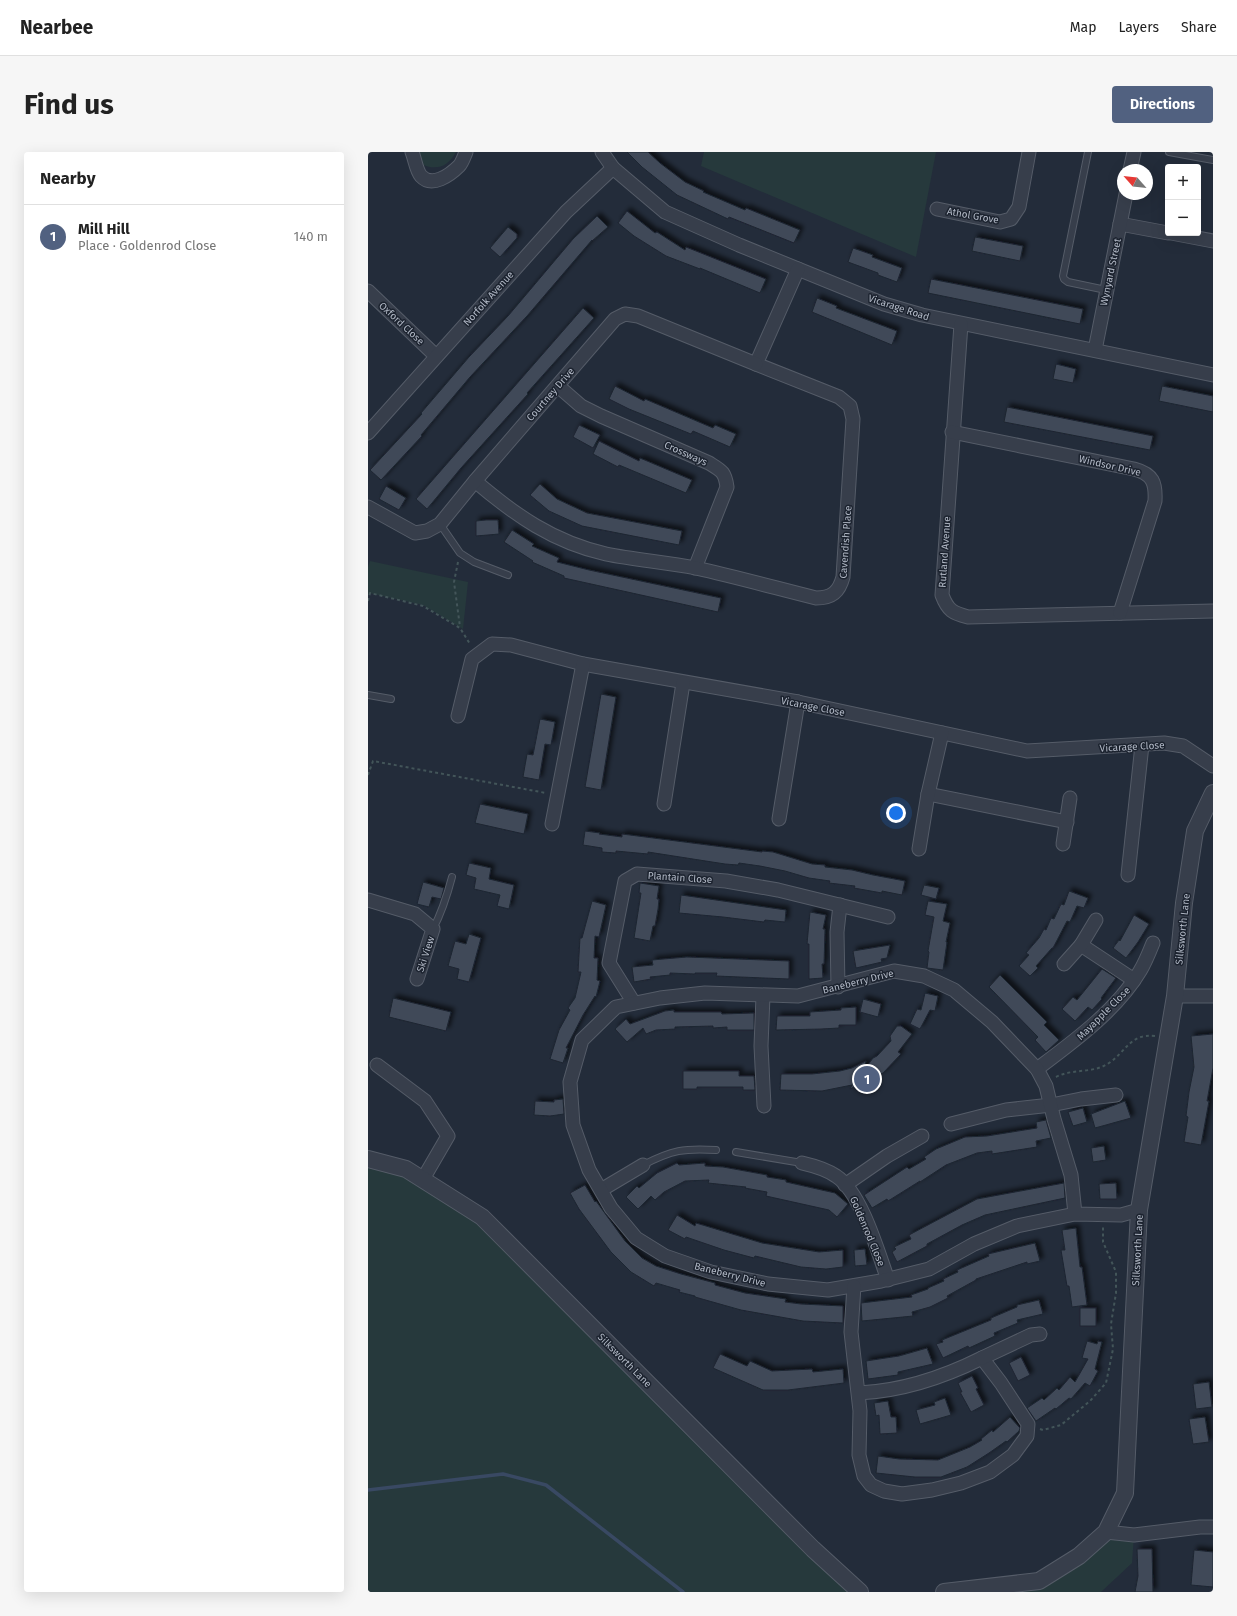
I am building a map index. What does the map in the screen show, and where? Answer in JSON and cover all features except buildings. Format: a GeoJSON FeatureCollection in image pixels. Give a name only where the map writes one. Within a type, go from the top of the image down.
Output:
{"type":"FeatureCollection","features":[{"type":"Feature","properties":{"kind":"street"},"geometry":{"type":"LineString","coordinates":[[412,152],[418,172],[422,177],[433,181],[440,180],[460,165],[466,152]]}},
{"type":"Feature","properties":{"kind":"street","name":"Vicarage Road"},"geometry":{"type":"LineString","coordinates":[[602,152],[613,168],[665,212],[739,245],[884,304],[961,324],[1213,375]]}},
{"type":"Feature","properties":{"kind":"street","name":"Athol Grove"},"geometry":{"type":"LineString","coordinates":[[937,209],[1000,222],[1012,219],[1018,208],[1029,152]]}},
{"type":"Feature","properties":{"kind":"street"},"geometry":{"type":"LineString","coordinates":[[1131,164],[1134,152]]}},
{"type":"Feature","properties":{"kind":"street","name":"Norfolk Avenue"},"geometry":{"type":"LineString","coordinates":[[368,433],[566,212],[613,168]]}},
{"type":"Feature","properties":{"kind":"street","name":"Wynyard Street"},"geometry":{"type":"LineString","coordinates":[[1095,350],[1125,200]]}},
{"type":"Feature","properties":{"kind":"street"},"geometry":{"type":"LineString","coordinates":[[1120,224],[1165,232]]}},
{"type":"Feature","properties":{"kind":"street"},"geometry":{"type":"LineString","coordinates":[[1186,236],[1213,241]]}},
{"type":"Feature","properties":{"kind":"street"},"geometry":{"type":"LineString","coordinates":[[756,364],[798,269]]}},
{"type":"Feature","properties":{"kind":"street","name":"Oxford Close"},"geometry":{"type":"LineString","coordinates":[[368,291],[436,356]]}},
{"type":"Feature","properties":{"kind":"street","name":"Courtney Drive"},"geometry":{"type":"LineString","coordinates":[[368,507],[415,533],[427,531],[440,524],[475,481],[615,319],[625,314],[638,316],[756,364]]}},
{"type":"Feature","properties":{"kind":"street","name":"Rutland Avenue"},"geometry":{"type":"LineString","coordinates":[[961,324],[952,432],[942,595],[946,606],[954,613],[968,617],[1213,611]]}},
{"type":"Feature","properties":{"kind":"street","name":"Cavendish Place"},"geometry":{"type":"LineString","coordinates":[[475,481],[500,502],[532,525],[567,542],[605,553],[695,568],[816,598],[826,598],[834,595],[841,586],[843,577],[853,419],[850,406],[840,397],[756,364]]}},
{"type":"Feature","properties":{"kind":"street","name":"Crossways"},"geometry":{"type":"LineString","coordinates":[[558,386],[581,406],[709,463],[720,469],[725,475],[727,487],[695,568]]}},
{"type":"Feature","properties":{"kind":"street","name":"Windsor Drive"},"geometry":{"type":"LineString","coordinates":[[952,432],[1134,468],[1150,476],[1156,488],[1155,501],[1120,614]]}},
{"type":"Feature","properties":{"kind":"street","name":"Vicarage Close"},"geometry":{"type":"LineString","coordinates":[[458,716],[472,659],[492,644],[511,645],[583,664],[683,683],[798,702],[1027,751],[1164,743],[1182,746],[1213,766]]}},
{"type":"Feature","properties":{"kind":"street"},"geometry":{"type":"LineString","coordinates":[[552,824],[583,664]]}},
{"type":"Feature","properties":{"kind":"street"},"geometry":{"type":"LineString","coordinates":[[664,804],[683,683]]}},
{"type":"Feature","properties":{"kind":"street"},"geometry":{"type":"LineString","coordinates":[[779,819],[798,702]]}},
{"type":"Feature","properties":{"kind":"street"},"geometry":{"type":"LineString","coordinates":[[919,849],[928,794],[942,733]]}},
{"type":"Feature","properties":{"kind":"street"},"geometry":{"type":"LineString","coordinates":[[1128,875],[1142,745]]}},
{"type":"Feature","properties":{"kind":"street","name":"Silksworth Lane"},"geometry":{"type":"LineString","coordinates":[[944,1592],[1041,1586],[1079,1556],[1106,1532],[1125,1493],[1139,1210],[1175,996],[1184,903],[1194,831],[1213,793]]}},
{"type":"Feature","properties":{"kind":"street"},"geometry":{"type":"LineString","coordinates":[[928,794],[1067,822]]}},
{"type":"Feature","properties":{"kind":"street"},"geometry":{"type":"LineString","coordinates":[[1063,844],[1070,798]]}},
{"type":"Feature","properties":{"kind":"street","name":"Plantain Close"},"geometry":{"type":"LineString","coordinates":[[634,1003],[609,963],[625,881],[637,874],[726,881],[778,890],[888,917]]}},
{"type":"Feature","properties":{"kind":"street","name":"Ski View"},"geometry":{"type":"LineString","coordinates":[[368,900],[415,914],[433,929],[417,979]]}},
{"type":"Feature","properties":{"kind":"street"},"geometry":{"type":"LineString","coordinates":[[838,987],[837,932],[840,905]]}},
{"type":"Feature","properties":{"kind":"street"},"geometry":{"type":"LineString","coordinates":[[1064,964],[1081,945],[1096,920]]}},
{"type":"Feature","properties":{"kind":"street","name":"Mayapple Close"},"geometry":{"type":"LineString","coordinates":[[1038,1069],[1084,1034],[1126,992],[1140,971],[1153,943]]}},
{"type":"Feature","properties":{"kind":"street"},"geometry":{"type":"LineString","coordinates":[[1081,945],[1134,980]]}},
{"type":"Feature","properties":{"kind":"street","name":"Baneberry Drive"},"geometry":{"type":"LineString","coordinates":[[1075,1214],[1071,1175],[1045,1083],[1038,1069],[992,1022],[954,990],[924,976],[894,971],[838,987],[798,996],[705,994],[660,998],[616,1007],[582,1040],[570,1082],[573,1125],[589,1170],[611,1208],[636,1238],[665,1256],[711,1272],[768,1284],[828,1290],[888,1280],[929,1269],[974,1244],[1017,1226],[1075,1214],[1120,1215],[1139,1210]]}},
{"type":"Feature","properties":{"kind":"street"},"geometry":{"type":"LineString","coordinates":[[763,996],[761,1046],[764,1106]]}},
{"type":"Feature","properties":{"kind":"street"},"geometry":{"type":"LineString","coordinates":[[1175,996],[1213,996]]}},
{"type":"Feature","properties":{"kind":"street"},"geometry":{"type":"LineString","coordinates":[[377,1065],[425,1101],[448,1136],[423,1179]]}},
{"type":"Feature","properties":{"kind":"street"},"geometry":{"type":"LineString","coordinates":[[951,1124],[1006,1110],[1116,1095]]}},
{"type":"Feature","properties":{"kind":"street","name":"Goldenrod Close"},"geometry":{"type":"LineString","coordinates":[[845,1185],[887,1156],[922,1136]]}},
{"type":"Feature","properties":{"kind":"street","name":"Silksworth Lane"},"geometry":{"type":"LineString","coordinates":[[368,1159],[406,1169],[482,1217],[802,1538],[860,1592]]}},
{"type":"Feature","properties":{"kind":"street","name":"Goldenrod Close"},"geometry":{"type":"LineString","coordinates":[[802,1163],[817,1166],[838,1177],[852,1192],[869,1228],[888,1280]]}},
{"type":"Feature","properties":{"kind":"street"},"geometry":{"type":"LineString","coordinates":[[601,1190],[643,1164]]}},
{"type":"Feature","properties":{"kind":"street"},"geometry":{"type":"LineString","coordinates":[[854,1286],[851,1332],[860,1411],[859,1455],[864,1476],[871,1485],[884,1491],[902,1494],[932,1490],[961,1483],[990,1472],[1013,1456],[1027,1436],[1028,1424],[1001,1383],[982,1358]]}},
{"type":"Feature","properties":{"kind":"street"},"geometry":{"type":"LineString","coordinates":[[858,1393],[889,1390],[927,1382],[946,1375],[1031,1335],[1040,1334]]}},
{"type":"Feature","properties":{"kind":"street"},"geometry":{"type":"LineString","coordinates":[[1106,1532],[1134,1535],[1200,1527],[1213,1528]]}},
{"type":"Feature","properties":{"kind":"lane"},"geometry":{"type":"LineString","coordinates":[[1088,152],[1064,280],[1106,290]]}},
{"type":"Feature","properties":{"kind":"lane"},"geometry":{"type":"LineString","coordinates":[[1169,152],[1213,160]]}},
{"type":"Feature","properties":{"kind":"lane"},"geometry":{"type":"LineString","coordinates":[[440,524],[460,553],[474,562],[508,576]]}},
{"type":"Feature","properties":{"kind":"lane"},"geometry":{"type":"LineString","coordinates":[[368,694],[391,699]]}},
{"type":"Feature","properties":{"kind":"lane"},"geometry":{"type":"LineString","coordinates":[[433,929],[446,901],[452,877]]}},
{"type":"Feature","properties":{"kind":"lane"},"geometry":{"type":"LineString","coordinates":[[643,1164],[663,1154],[689,1149],[716,1150]]}},
{"type":"Feature","properties":{"kind":"lane"},"geometry":{"type":"LineString","coordinates":[[736,1152],[802,1163]]}},
{"type":"Feature","properties":{"kind":"path"},"geometry":{"type":"LineString","coordinates":[[460,553],[454,582],[460,628],[477,656]]}},
{"type":"Feature","properties":{"kind":"path"},"geometry":{"type":"LineString","coordinates":[[368,601],[370,593],[423,606],[460,628]]}},
{"type":"Feature","properties":{"kind":"path"},"geometry":{"type":"LineString","coordinates":[[368,774],[373,761],[558,795]]}},
{"type":"Feature","properties":{"kind":"path"},"geometry":{"type":"LineString","coordinates":[[1045,1083],[1063,1073],[1086,1071],[1099,1068],[1109,1063],[1135,1038],[1152,1035],[1168,1037]]}},
{"type":"Feature","properties":{"kind":"path"},"geometry":{"type":"LineString","coordinates":[[1028,1424],[1043,1430],[1061,1425],[1090,1401],[1106,1383],[1114,1348],[1111,1324],[1116,1293],[1116,1272],[1103,1242],[1102,1214]]}},
{"type":"Feature","properties":{"kind":"shaded area"},"geometry":{"type":"Polygon","coordinates":[[[418,152],[456,152],[445,164],[432,167],[421,164],[418,152]]]}},
{"type":"Feature","properties":{"kind":"shaded area"},"geometry":{"type":"Polygon","coordinates":[[[704,152],[936,152],[916,257],[701,166],[704,152]]]}},
{"type":"Feature","properties":{"kind":"shaded area"},"geometry":{"type":"Polygon","coordinates":[[[370,561],[468,582],[463,629],[423,605],[369,593],[368,596],[368,567],[370,561]]]}},
{"type":"Feature","properties":{"kind":"shaded area"},"geometry":{"type":"Polygon","coordinates":[[[368,1159],[406,1169],[482,1217],[860,1592],[368,1592],[368,1159]]]}},
{"type":"Feature","properties":{"kind":"shaded area"},"geometry":{"type":"Polygon","coordinates":[[[1106,1532],[1134,1535],[1132,1563],[1101,1592],[944,1592],[1020,1584],[1106,1532]]]}},
{"type":"Feature","properties":{"kind":"waterway"},"geometry":{"type":"LineString","coordinates":[[368,1490],[503,1474],[546,1485],[683,1592]]}},
{"type":"Feature","properties":{"kind":"place","name":"Mill Hill"},"geometry":{"type":"Point","coordinates":[867,1079]}}]}
